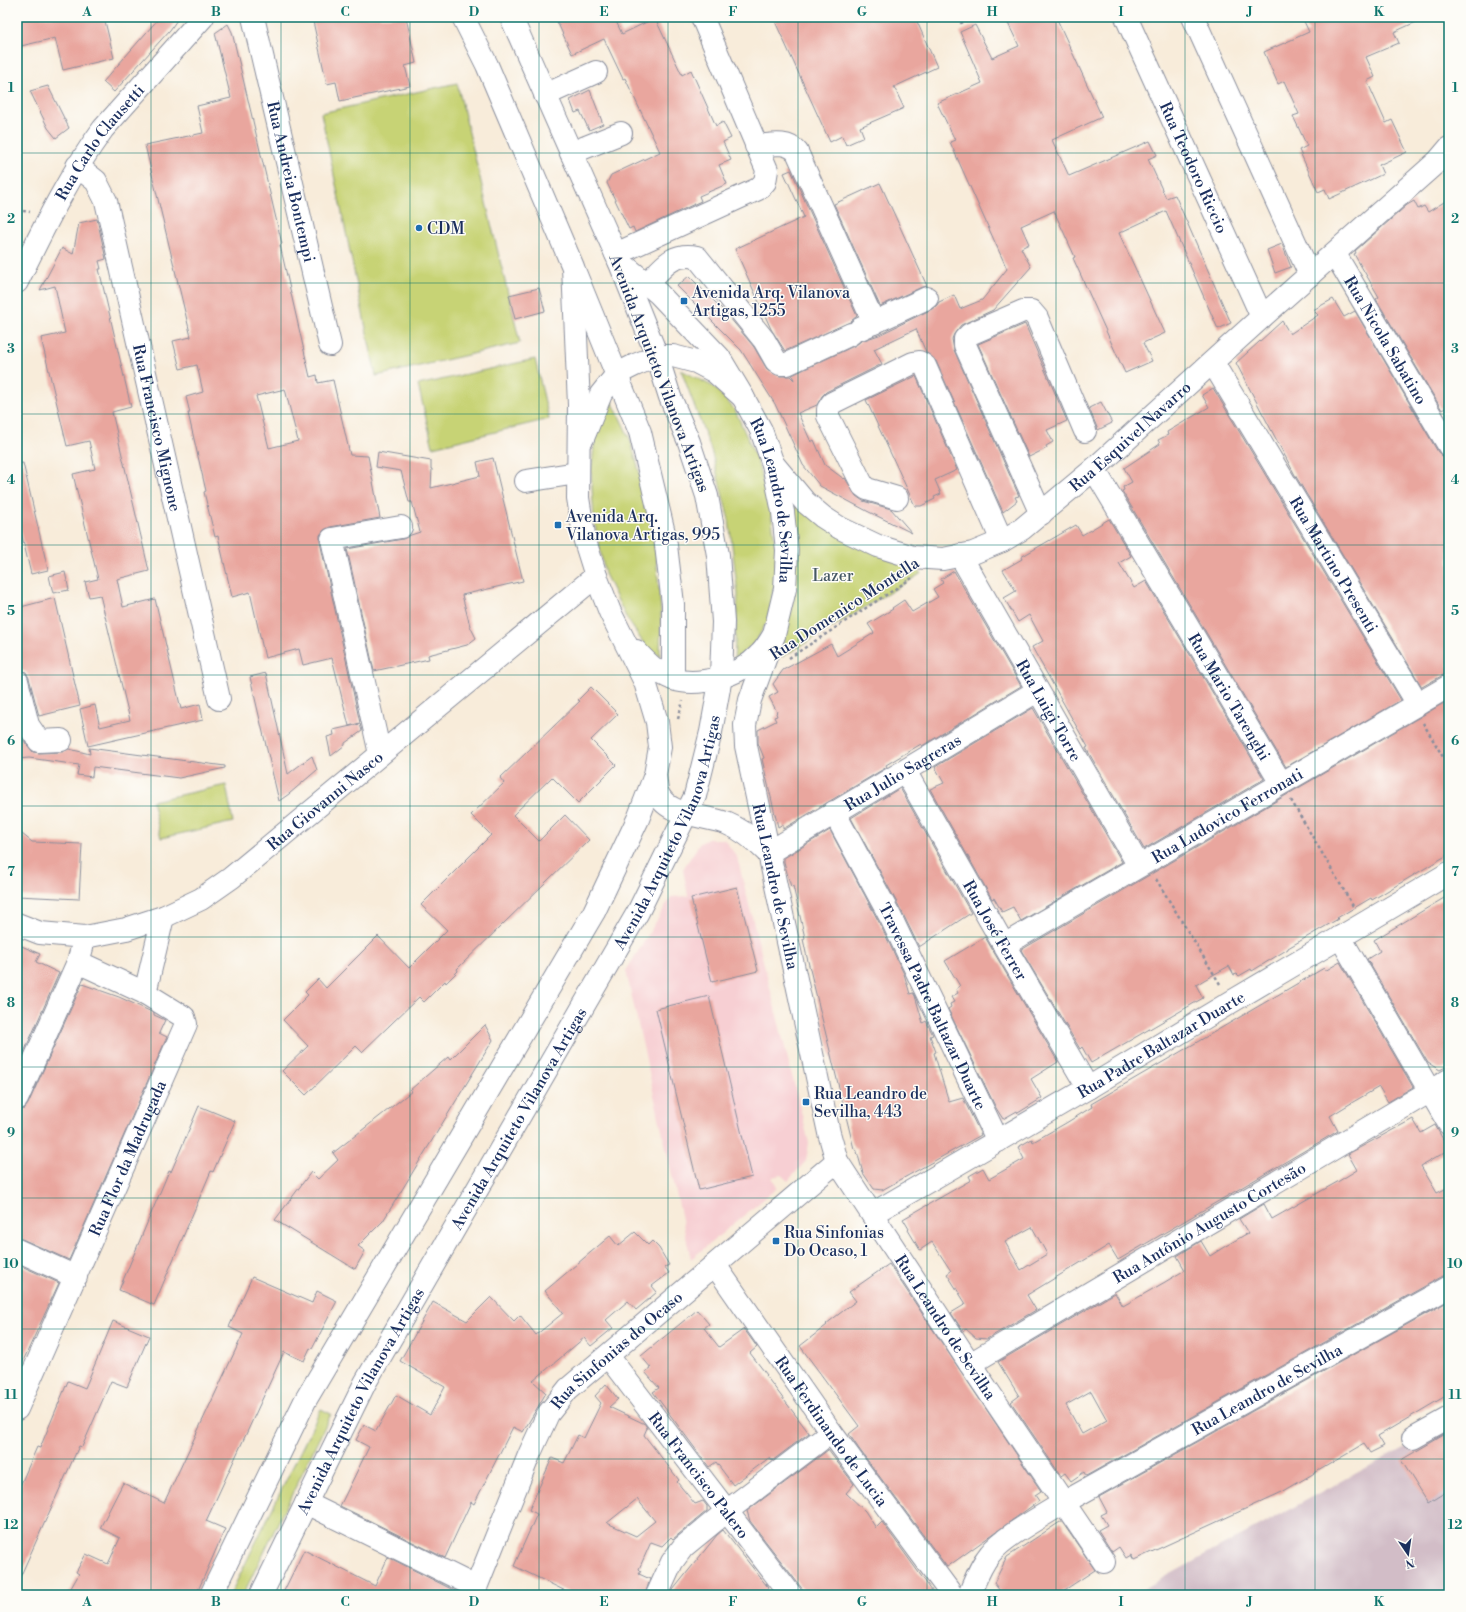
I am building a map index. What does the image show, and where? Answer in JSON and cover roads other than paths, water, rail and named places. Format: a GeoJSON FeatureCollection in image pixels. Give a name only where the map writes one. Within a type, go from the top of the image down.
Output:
{"type":"FeatureCollection","features":[{"type":"Feature","properties":{"kind":"street","name":"Rua Carlo Clausetti"},"geometry":{"type":"LineString","coordinates":[[17,282],[66,186],[103,130],[203,17]]}},
{"type":"Feature","properties":{"kind":"street","name":"Rua Andreia Bontempi"},"geometry":{"type":"LineString","coordinates":[[253,17],[330,345]]}},
{"type":"Feature","properties":{"kind":"street","name":"Avenida Arquiteto Vilanova Artigas"},"geometry":{"type":"LineString","coordinates":[[211,1595],[305,1401],[594,912],[626,847],[655,774],[660,747],[657,722],[645,682],[610,612],[596,576],[585,541],[578,498],[577,473],[579,389],[573,268],[487,65],[463,17]]}},
{"type":"Feature","properties":{"kind":"street","name":"Avenida Arquiteto Vilanova Artigas"},"geometry":{"type":"LineString","coordinates":[[261,1595],[365,1383],[638,912],[687,813],[697,789],[711,732],[721,677],[723,622],[718,555],[707,496],[689,442],[670,397],[657,356],[618,257],[511,17]]}},
{"type":"Feature","properties":{"kind":"street"},"geometry":{"type":"LineString","coordinates":[[618,257],[758,190],[765,182],[767,170],[702,17]]}},
{"type":"Feature","properties":{"kind":"street","name":"Rua Teodoro Riccio"},"geometry":{"type":"LineString","coordinates":[[1126,17],[1262,317]]}},
{"type":"Feature","properties":{"kind":"street"},"geometry":{"type":"LineString","coordinates":[[1193,17],[1310,275]]}},
{"type":"Feature","properties":{"kind":"street"},"geometry":{"type":"LineString","coordinates":[[545,94],[596,72]]}},
{"type":"Feature","properties":{"kind":"street"},"geometry":{"type":"LineString","coordinates":[[571,153],[621,133]]}},
{"type":"Feature","properties":{"kind":"street"},"geometry":{"type":"LineString","coordinates":[[756,146],[785,144],[792,146],[797,152],[860,329]]}},
{"type":"Feature","properties":{"kind":"street","name":"Rua Esquivel Navarro"},"geometry":{"type":"LineString","coordinates":[[773,464],[805,502],[823,517],[840,528],[878,546],[913,557],[943,559],[973,553],[1002,541],[1022,529],[1094,469],[1213,363],[1262,317],[1445,160]]}},
{"type":"Feature","properties":{"kind":"street","name":"Rua Francisco Mignone"},"geometry":{"type":"LineString","coordinates":[[78,166],[96,181],[106,201],[219,699]]}},
{"type":"Feature","properties":{"kind":"street","name":"Rua Nicola Sabatino"},"geometry":{"type":"LineString","coordinates":[[1335,254],[1449,446]]}},
{"type":"Feature","properties":{"kind":"street"},"geometry":{"type":"LineString","coordinates":[[647,284],[673,258],[686,255],[697,257],[764,340],[776,361],[780,364],[787,364],[926,298]]}},
{"type":"Feature","properties":{"kind":"street","name":"Rua Leandro de Sevilha"},"geometry":{"type":"LineString","coordinates":[[618,257],[658,293],[719,357],[761,430],[773,464],[783,512],[787,550],[785,589],[774,635],[750,700],[745,725],[746,746],[829,1133],[837,1161],[970,1364],[1104,1562]]}},
{"type":"Feature","properties":{"kind":"street"},"geometry":{"type":"LineString","coordinates":[[573,268],[640,432],[665,537],[673,604],[673,678]]}},
{"type":"Feature","properties":{"kind":"street"},"geometry":{"type":"LineString","coordinates":[[1041,514],[965,345],[965,339],[970,334],[1023,311],[1031,311],[1037,318],[1085,430]]}},
{"type":"Feature","properties":{"kind":"street"},"geometry":{"type":"LineString","coordinates":[[578,450],[601,394],[617,374],[657,356],[673,356],[696,362],[715,372],[743,397]]}},
{"type":"Feature","properties":{"kind":"street"},"geometry":{"type":"LineString","coordinates":[[897,498],[867,489],[863,486],[828,416],[828,409],[832,403],[913,363],[920,362],[925,366],[1002,541]]}},
{"type":"Feature","properties":{"kind":"street","name":"Rua Martino Presenti"},"geometry":{"type":"LineString","coordinates":[[1213,363],[1418,704]]}},
{"type":"Feature","properties":{"kind":"street","name":"Rua Mario Tarenghi"},"geometry":{"type":"LineString","coordinates":[[1094,469],[1281,783]]}},
{"type":"Feature","properties":{"kind":"street"},"geometry":{"type":"LineString","coordinates":[[526,481],[577,473]]}},
{"type":"Feature","properties":{"kind":"street"},"geometry":{"type":"LineString","coordinates":[[380,754],[332,539],[401,527]]}},
{"type":"Feature","properties":{"kind":"street","name":"Rua Luigi Torre"},"geometry":{"type":"LineString","coordinates":[[960,555],[1037,691],[1142,864]]}},
{"type":"Feature","properties":{"kind":"street","name":"Rua Giovanni Nasco"},"geometry":{"type":"LineString","coordinates":[[17,924],[40,933],[85,937],[126,929],[163,917],[201,899],[231,878],[596,576]]}},
{"type":"Feature","properties":{"kind":"street"},"geometry":{"type":"LineString","coordinates":[[626,642],[652,668],[673,678],[688,682],[721,677],[743,667],[759,656],[774,635]]}},
{"type":"Feature","properties":{"kind":"street"},"geometry":{"type":"LineString","coordinates":[[17,681],[28,725],[39,741],[61,740]]}},
{"type":"Feature","properties":{"kind":"street","name":"Rua Ludovico Ferronati"},"geometry":{"type":"LineString","coordinates":[[1004,945],[1449,686]]}},
{"type":"Feature","properties":{"kind":"street","name":"Rua Julio Sagreras"},"geometry":{"type":"LineString","coordinates":[[768,853],[1037,691]]}},
{"type":"Feature","properties":{"kind":"street","name":"Rua José Ferrer"},"geometry":{"type":"LineString","coordinates":[[905,771],[1004,945],[1088,1088]]}},
{"type":"Feature","properties":{"kind":"street"},"geometry":{"type":"LineString","coordinates":[[655,774],[657,791],[663,802],[672,809],[724,823],[736,828],[747,834],[768,853]]}},
{"type":"Feature","properties":{"kind":"street","name":"Travessa Padre Baltazar Duarte"},"geometry":{"type":"LineString","coordinates":[[834,812],[891,918],[998,1141]]}},
{"type":"Feature","properties":{"kind":"street","name":"Rua Padre Baltazar Duarte"},"geometry":{"type":"LineString","coordinates":[[872,1214],[1088,1088],[1230,1002],[1449,873]]}},
{"type":"Feature","properties":{"kind":"street"},"geometry":{"type":"LineString","coordinates":[[144,993],[163,917]]}},
{"type":"Feature","properties":{"kind":"street"},"geometry":{"type":"LineString","coordinates":[[17,1099],[78,962],[85,937]]}},
{"type":"Feature","properties":{"kind":"street"},"geometry":{"type":"LineString","coordinates":[[1340,937],[1449,1124]]}},
{"type":"Feature","properties":{"kind":"street","name":"Rua Flor da Madrugada"},"geometry":{"type":"LineString","coordinates":[[17,1409],[186,1024],[184,1017],[144,993],[78,962]]}},
{"type":"Feature","properties":{"kind":"street","name":"Rua Antônio Augusto Cortesão"},"geometry":{"type":"LineString","coordinates":[[970,1364],[1449,1080]]}},
{"type":"Feature","properties":{"kind":"street","name":"Rua Sinfonias do Ocaso"},"geometry":{"type":"LineString","coordinates":[[474,1591],[529,1455],[548,1414],[568,1389],[837,1161]]}},
{"type":"Feature","properties":{"kind":"street"},"geometry":{"type":"LineString","coordinates":[[17,1250],[76,1277]]}},
{"type":"Feature","properties":{"kind":"street","name":"Rua Ferdinando de Lucia"},"geometry":{"type":"LineString","coordinates":[[715,1265],[831,1432],[952,1595]]}},
{"type":"Feature","properties":{"kind":"street","name":"Rua Leandro de Sevilha"},"geometry":{"type":"LineString","coordinates":[[1063,1503],[1449,1287]]}},
{"type":"Feature","properties":{"kind":"street","name":"Rua Francisco Palero"},"geometry":{"type":"LineString","coordinates":[[608,1356],[728,1511],[788,1594]]}},
{"type":"Feature","properties":{"kind":"street"},"geometry":{"type":"LineString","coordinates":[[1413,1438],[1449,1418]]}},
{"type":"Feature","properties":{"kind":"street"},"geometry":{"type":"LineString","coordinates":[[658,1595],[672,1562],[684,1547],[728,1511],[831,1432]]}},
{"type":"Feature","properties":{"kind":"street"},"geometry":{"type":"LineString","coordinates":[[306,1503],[474,1591]]}},
{"type":"Feature","properties":{"kind":"street"},"geometry":{"type":"LineString","coordinates":[[969,1595],[983,1563],[990,1552],[1002,1541],[1063,1503]]}},
{"type":"Feature","properties":{"kind":"place","name":"CDM"},"geometry":{"type":"Point","coordinates":[419,228]}},
{"type":"Feature","properties":{"kind":"place","name":"Avenida Arq. Vilanova Artigas, 1255"},"geometry":{"type":"Point","coordinates":[684,301]}},
{"type":"Feature","properties":{"kind":"place","name":"Avenida Arq. Vilanova Artigas, 995"},"geometry":{"type":"Point","coordinates":[558,525]}},
{"type":"Feature","properties":{"kind":"place","name":"Rua Leandro de Sevilha, 443"},"geometry":{"type":"Point","coordinates":[806,1102]}},
{"type":"Feature","properties":{"kind":"place","name":"Rua Sinfonias Do Ocaso, 1"},"geometry":{"type":"Point","coordinates":[776,1241]}},
{"type":"Feature","properties":{"kind":"park label","name":"Lazer"},"geometry":{"type":"Point","coordinates":[833,575]}}]}
